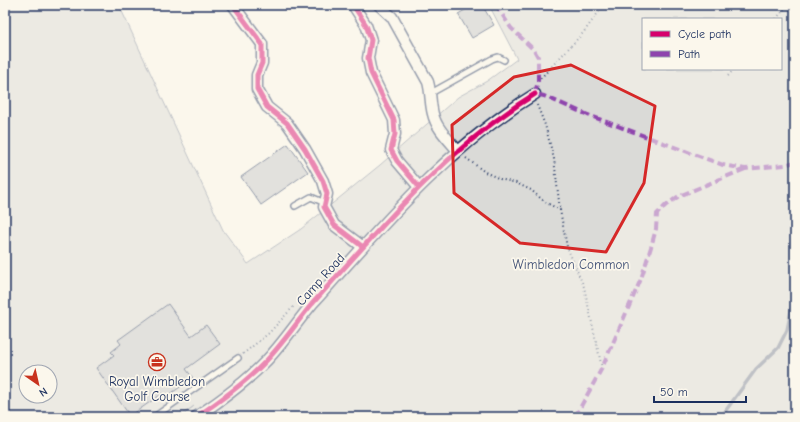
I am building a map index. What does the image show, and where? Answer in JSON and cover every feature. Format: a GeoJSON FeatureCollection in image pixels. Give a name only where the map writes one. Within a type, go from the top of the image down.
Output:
{"type":"FeatureCollection","features":[{"type":"Feature","properties":{"kind":"street"},"geometry":{"type":"LineString","coordinates":[[233,5],[262,44],[262,63],[257,75],[257,89],[267,107],[287,123],[305,149],[323,181],[327,194],[324,207],[334,225],[364,247]]}},
{"type":"Feature","properties":{"kind":"street"},"geometry":{"type":"LineString","coordinates":[[353,5],[366,24],[371,40],[368,58],[371,73],[394,120],[395,134],[391,150],[397,161],[420,187]]}},
{"type":"Feature","properties":{"kind":"street"},"geometry":{"type":"LineString","coordinates":[[379,5],[392,17],[428,82],[431,93],[433,114],[438,125],[458,151]]}},
{"type":"Feature","properties":{"kind":"street","name":"Camp Road"},"geometry":{"type":"LineString","coordinates":[[196,417],[243,383],[266,362],[300,317],[420,187],[458,151],[520,103],[535,94]]}},
{"type":"Feature","properties":{"kind":"lane"},"geometry":{"type":"LineString","coordinates":[[431,93],[492,59],[498,57],[504,60]]}},
{"type":"Feature","properties":{"kind":"lane"},"geometry":{"type":"LineString","coordinates":[[295,206],[311,197],[325,203]]}},
{"type":"Feature","properties":{"kind":"lane"},"geometry":{"type":"LineString","coordinates":[[154,417],[238,358]]}},
{"type":"Feature","properties":{"kind":"path"},"geometry":{"type":"LineString","coordinates":[[538,81],[583,33],[604,5]]}},
{"type":"Feature","properties":{"kind":"path"},"geometry":{"type":"LineString","coordinates":[[777,18],[788,5]]}},
{"type":"Feature","properties":{"kind":"path"},"geometry":{"type":"LineString","coordinates":[[728,76],[733,70]]}},
{"type":"Feature","properties":{"kind":"path"},"geometry":{"type":"LineString","coordinates":[[535,94],[554,159],[560,210],[567,247],[584,287],[602,368]]}},
{"type":"Feature","properties":{"kind":"path"},"geometry":{"type":"LineString","coordinates":[[458,151],[471,163],[485,172],[531,190],[545,202],[560,210]]}},
{"type":"Feature","properties":{"kind":"path"},"geometry":{"type":"LineString","coordinates":[[795,296],[793,308],[795,322]]}},
{"type":"Feature","properties":{"kind":"highlighted area"},"geometry":{"type":"Polygon","coordinates":[[[571,65],[655,106],[644,183],[606,252],[520,243],[454,193],[452,125],[514,77],[571,65]]]}},
{"type":"Feature","properties":{"kind":"green space","name":"Wimbledon Common"},"geometry":{"type":"Polygon","coordinates":[[[5,5],[119,5],[223,230],[248,264],[301,229],[380,165],[458,97],[487,81],[517,59],[489,5],[795,5],[795,417],[181,417],[194,406],[178,417],[5,417],[5,5]]]}},
{"type":"Feature","properties":{"kind":"building"},"geometry":{"type":"Polygon","coordinates":[[[474,5],[482,5],[494,25],[472,38],[458,14],[474,5]]]}},
{"type":"Feature","properties":{"kind":"building"},"geometry":{"type":"Polygon","coordinates":[[[288,144],[308,172],[261,205],[241,177],[288,144]]]}},
{"type":"Feature","properties":{"kind":"building","name":"Royal Wimbledon Golf Course"},"geometry":{"type":"Polygon","coordinates":[[[168,304],[191,336],[206,325],[220,344],[186,369],[193,378],[166,397],[163,393],[130,416],[96,368],[114,355],[111,352],[121,344],[118,340],[168,304]]]}},
{"type":"Feature","properties":{"kind":"waterway"},"geometry":{"type":"LineString","coordinates":[[721,417],[756,369],[778,348],[787,330],[792,306],[795,302]]}},
{"type":"Feature","properties":{"kind":"marked path"},"geometry":{"type":"LineString","coordinates":[[496,5],[511,28],[534,50],[538,57],[538,81],[535,94],[544,96],[588,115],[723,165],[745,169],[785,165],[795,162]]}},
{"type":"Feature","properties":{"kind":"marked path"},"geometry":{"type":"LineString","coordinates":[[575,417],[602,368],[641,279],[656,229],[657,214],[666,205],[679,196],[745,169]]}},
{"type":"Feature","properties":{"kind":"cycle path"},"geometry":{"type":"LineString","coordinates":[[233,5],[262,44],[262,63],[257,75],[257,89],[267,107],[287,123],[305,149],[323,181],[327,194],[324,207],[334,225],[363,247]]}},
{"type":"Feature","properties":{"kind":"cycle path"},"geometry":{"type":"LineString","coordinates":[[353,5],[366,25],[371,40],[368,58],[371,73],[394,120],[395,134],[391,150],[397,161],[419,187]]}},
{"type":"Feature","properties":{"kind":"cycle path"},"geometry":{"type":"LineString","coordinates":[[196,417],[232,392],[264,363],[277,349],[312,304],[389,218],[444,164],[503,115],[535,94]]}},
{"type":"Feature","properties":{"kind":"place","name":"Royal Wimbledon Golf Course"},"geometry":{"type":"Point","coordinates":[157,362]}}]}
